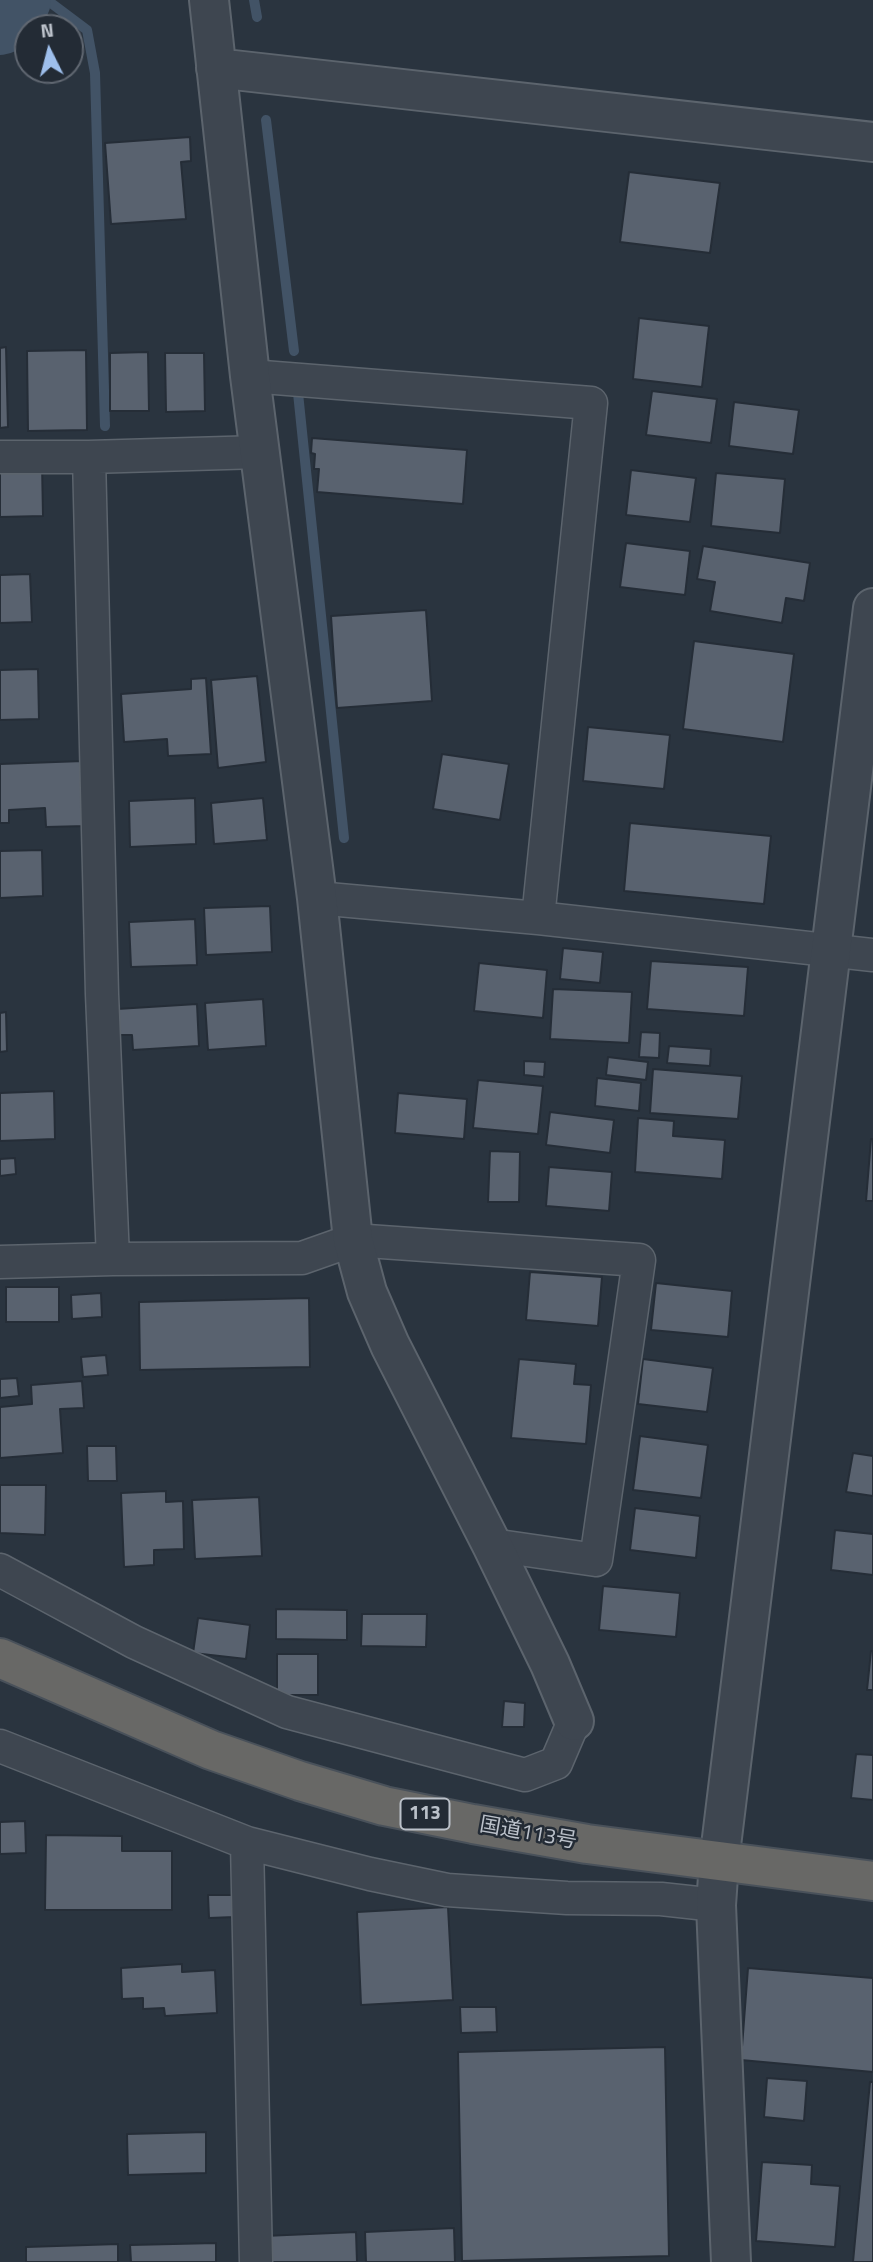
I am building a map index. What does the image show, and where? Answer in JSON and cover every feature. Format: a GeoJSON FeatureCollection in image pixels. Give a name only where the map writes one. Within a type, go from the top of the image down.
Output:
{"type":"FeatureCollection","features":[{"type":"Feature","properties":{"kind":"highway","name":"国道113号"},"geometry":{"type":"LineString","coordinates":[[0,1658],[211,1750],[384,1806],[574,1842],[873,1881]]}},
{"type":"Feature","properties":{"kind":"street"},"geometry":{"type":"LineString","coordinates":[[0,1570],[134,1642],[287,1712],[524,1775],[556,1763],[574,1721],[550,1664],[492,1545],[390,1345],[367,1292],[353,1240],[317,898],[250,376],[209,0]]}},
{"type":"Feature","properties":{"kind":"street"},"geometry":{"type":"LineString","coordinates":[[216,68],[873,142]]}},
{"type":"Feature","properties":{"kind":"street"},"geometry":{"type":"LineString","coordinates":[[250,376],[591,403],[538,918]]}},
{"type":"Feature","properties":{"kind":"street"},"geometry":{"type":"LineString","coordinates":[[0,457],[260,452]]}},
{"type":"Feature","properties":{"kind":"street"},"geometry":{"type":"LineString","coordinates":[[89,457],[102,994],[113,1259]]}},
{"type":"Feature","properties":{"kind":"street"},"geometry":{"type":"LineString","coordinates":[[730,2262],[716,1905],[719,1861],[873,608]]}},
{"type":"Feature","properties":{"kind":"street"},"geometry":{"type":"LineString","coordinates":[[317,898],[538,918],[873,955]]}},
{"type":"Feature","properties":{"kind":"street"},"geometry":{"type":"LineString","coordinates":[[0,1262],[302,1258],[353,1240],[639,1260],[596,1560],[492,1545]]}},
{"type":"Feature","properties":{"kind":"street"},"geometry":{"type":"LineString","coordinates":[[0,1746],[247,1843],[370,1874],[447,1890],[567,1898],[661,1899],[716,1905]]}},
{"type":"Feature","properties":{"kind":"street"},"geometry":{"type":"LineString","coordinates":[[247,1843],[256,2262]]}},
{"type":"Feature","properties":{"kind":"building"},"geometry":{"type":"Polygon","coordinates":[[[190,137],[191,161],[181,162],[186,219],[111,224],[105,143],[190,137]]]}},
{"type":"Feature","properties":{"kind":"building"},"geometry":{"type":"Polygon","coordinates":[[[629,172],[720,183],[710,253],[620,242],[629,172]]]}},
{"type":"Feature","properties":{"kind":"building"},"geometry":{"type":"Polygon","coordinates":[[[639,318],[709,326],[702,387],[633,379],[639,318]]]}},
{"type":"Feature","properties":{"kind":"building"},"geometry":{"type":"Polygon","coordinates":[[[6,347],[8,427],[0,428],[0,348],[6,347]]]}},
{"type":"Feature","properties":{"kind":"building"},"geometry":{"type":"Polygon","coordinates":[[[86,350],[87,430],[28,431],[27,351],[86,350]]]}},
{"type":"Feature","properties":{"kind":"building"},"geometry":{"type":"Polygon","coordinates":[[[148,352],[149,411],[110,411],[110,353],[148,352]]]}},
{"type":"Feature","properties":{"kind":"building"},"geometry":{"type":"Polygon","coordinates":[[[165,353],[204,353],[205,411],[166,412],[165,353]]]}},
{"type":"Feature","properties":{"kind":"building"},"geometry":{"type":"Polygon","coordinates":[[[652,391],[717,399],[711,443],[646,435],[652,391]]]}},
{"type":"Feature","properties":{"kind":"building"},"geometry":{"type":"Polygon","coordinates":[[[734,402],[799,410],[793,454],[729,446],[734,402]]]}},
{"type":"Feature","properties":{"kind":"building"},"geometry":{"type":"Polygon","coordinates":[[[312,438],[467,450],[463,504],[317,492],[319,469],[314,469],[312,438]]]}},
{"type":"Feature","properties":{"kind":"building"},"geometry":{"type":"Polygon","coordinates":[[[42,463],[43,516],[0,517],[0,464],[42,463]]]}},
{"type":"Feature","properties":{"kind":"building"},"geometry":{"type":"Polygon","coordinates":[[[631,470],[696,478],[690,522],[626,515],[631,470]]]}},
{"type":"Feature","properties":{"kind":"building"},"geometry":{"type":"Polygon","coordinates":[[[716,473],[785,479],[780,533],[711,526],[716,473]]]}},
{"type":"Feature","properties":{"kind":"building"},"geometry":{"type":"Polygon","coordinates":[[[626,543],[690,551],[685,595],[620,587],[626,543]]]}},
{"type":"Feature","properties":{"kind":"building"},"geometry":{"type":"Polygon","coordinates":[[[703,546],[810,563],[804,601],[786,598],[782,623],[710,611],[715,582],[697,579],[703,546]]]}},
{"type":"Feature","properties":{"kind":"building"},"geometry":{"type":"Polygon","coordinates":[[[30,574],[32,622],[0,623],[0,575],[30,574]]]}},
{"type":"Feature","properties":{"kind":"building"},"geometry":{"type":"Polygon","coordinates":[[[426,610],[432,701],[337,708],[331,616],[426,610]]]}},
{"type":"Feature","properties":{"kind":"building"},"geometry":{"type":"Polygon","coordinates":[[[694,641],[794,654],[783,742],[683,729],[694,641]]]}},
{"type":"Feature","properties":{"kind":"building"},"geometry":{"type":"Polygon","coordinates":[[[38,669],[39,719],[0,720],[0,670],[38,669]]]}},
{"type":"Feature","properties":{"kind":"building"},"geometry":{"type":"Polygon","coordinates":[[[257,676],[266,762],[218,768],[211,680],[257,676]]]}},
{"type":"Feature","properties":{"kind":"building"},"geometry":{"type":"Polygon","coordinates":[[[206,678],[211,754],[168,756],[167,739],[124,742],[121,694],[191,689],[191,679],[206,678]]]}},
{"type":"Feature","properties":{"kind":"building"},"geometry":{"type":"Polygon","coordinates":[[[588,727],[670,735],[664,789],[583,781],[588,727]]]}},
{"type":"Feature","properties":{"kind":"building"},"geometry":{"type":"Polygon","coordinates":[[[442,754],[509,764],[500,820],[433,809],[442,754]]]}},
{"type":"Feature","properties":{"kind":"building"},"geometry":{"type":"Polygon","coordinates":[[[83,761],[86,826],[46,827],[45,808],[9,810],[9,823],[0,823],[0,764],[83,761]]]}},
{"type":"Feature","properties":{"kind":"building"},"geometry":{"type":"Polygon","coordinates":[[[195,798],[196,844],[130,847],[129,801],[195,798]]]}},
{"type":"Feature","properties":{"kind":"building"},"geometry":{"type":"Polygon","coordinates":[[[263,798],[267,840],[214,844],[211,803],[263,798]]]}},
{"type":"Feature","properties":{"kind":"building"},"geometry":{"type":"Polygon","coordinates":[[[630,823],[771,836],[764,904],[624,891],[630,823]]]}},
{"type":"Feature","properties":{"kind":"building"},"geometry":{"type":"Polygon","coordinates":[[[42,850],[43,896],[0,898],[0,851],[42,850]]]}},
{"type":"Feature","properties":{"kind":"building"},"geometry":{"type":"Polygon","coordinates":[[[270,906],[272,952],[206,955],[204,908],[270,906]]]}},
{"type":"Feature","properties":{"kind":"building"},"geometry":{"type":"Polygon","coordinates":[[[195,919],[197,965],[131,967],[129,922],[195,919]]]}},
{"type":"Feature","properties":{"kind":"building"},"geometry":{"type":"Polygon","coordinates":[[[563,948],[603,952],[600,983],[560,979],[563,948]]]}},
{"type":"Feature","properties":{"kind":"building"},"geometry":{"type":"Polygon","coordinates":[[[651,961],[748,967],[744,1016],[647,1009],[651,961]]]}},
{"type":"Feature","properties":{"kind":"building"},"geometry":{"type":"Polygon","coordinates":[[[479,963],[547,970],[543,1018],[474,1011],[479,963]]]}},
{"type":"Feature","properties":{"kind":"building"},"geometry":{"type":"Polygon","coordinates":[[[553,989],[632,992],[629,1043],[550,1039],[553,989]]]}},
{"type":"Feature","properties":{"kind":"building"},"geometry":{"type":"Polygon","coordinates":[[[263,999],[266,1046],[208,1050],[205,1003],[263,999]]]}},
{"type":"Feature","properties":{"kind":"building"},"geometry":{"type":"Polygon","coordinates":[[[197,1004],[199,1046],[133,1050],[132,1035],[119,1035],[117,1009],[197,1004]]]}},
{"type":"Feature","properties":{"kind":"building"},"geometry":{"type":"Polygon","coordinates":[[[6,1012],[7,1051],[0,1052],[0,1013],[6,1012]]]}},
{"type":"Feature","properties":{"kind":"building"},"geometry":{"type":"Polygon","coordinates":[[[641,1032],[660,1033],[659,1058],[639,1057],[641,1032]]]}},
{"type":"Feature","properties":{"kind":"building"},"geometry":{"type":"Polygon","coordinates":[[[669,1046],[711,1049],[710,1066],[667,1063],[669,1046]]]}},
{"type":"Feature","properties":{"kind":"building"},"geometry":{"type":"Polygon","coordinates":[[[608,1057],[648,1062],[646,1080],[606,1075],[608,1057]]]}},
{"type":"Feature","properties":{"kind":"building"},"geometry":{"type":"Polygon","coordinates":[[[524,1061],[545,1062],[544,1077],[524,1075],[524,1061]]]}},
{"type":"Feature","properties":{"kind":"building"},"geometry":{"type":"Polygon","coordinates":[[[653,1069],[742,1076],[738,1119],[650,1113],[653,1069]]]}},
{"type":"Feature","properties":{"kind":"building"},"geometry":{"type":"Polygon","coordinates":[[[597,1078],[641,1083],[639,1111],[595,1106],[597,1078]]]}},
{"type":"Feature","properties":{"kind":"building"},"geometry":{"type":"Polygon","coordinates":[[[478,1080],[543,1086],[538,1134],[473,1128],[478,1080]]]}},
{"type":"Feature","properties":{"kind":"building"},"geometry":{"type":"Polygon","coordinates":[[[54,1091],[55,1139],[0,1141],[0,1093],[54,1091]]]}},
{"type":"Feature","properties":{"kind":"building"},"geometry":{"type":"Polygon","coordinates":[[[398,1093],[467,1099],[464,1139],[395,1133],[398,1093]]]}},
{"type":"Feature","properties":{"kind":"building"},"geometry":{"type":"Polygon","coordinates":[[[550,1112],[614,1120],[610,1153],[546,1145],[550,1112]]]}},
{"type":"Feature","properties":{"kind":"building"},"geometry":{"type":"Polygon","coordinates":[[[638,1118],[674,1121],[673,1136],[725,1140],[722,1179],[635,1172],[638,1118]]]}},
{"type":"Feature","properties":{"kind":"building"},"geometry":{"type":"Polygon","coordinates":[[[871,1139],[873,1201],[866,1201],[871,1139]]]}},
{"type":"Feature","properties":{"kind":"building"},"geometry":{"type":"Polygon","coordinates":[[[490,1151],[520,1152],[519,1202],[488,1202],[490,1151]]]}},
{"type":"Feature","properties":{"kind":"building"},"geometry":{"type":"Polygon","coordinates":[[[15,1158],[16,1174],[0,1176],[0,1159],[15,1158]]]}},
{"type":"Feature","properties":{"kind":"building"},"geometry":{"type":"Polygon","coordinates":[[[549,1167],[612,1172],[609,1211],[546,1206],[549,1167]]]}},
{"type":"Feature","properties":{"kind":"building"},"geometry":{"type":"Polygon","coordinates":[[[530,1272],[602,1277],[598,1326],[526,1320],[530,1272]]]}},
{"type":"Feature","properties":{"kind":"building"},"geometry":{"type":"Polygon","coordinates":[[[656,1283],[732,1291],[728,1337],[651,1330],[656,1283]]]}},
{"type":"Feature","properties":{"kind":"building"},"geometry":{"type":"Polygon","coordinates":[[[6,1287],[59,1287],[59,1322],[6,1322],[6,1287]]]}},
{"type":"Feature","properties":{"kind":"building"},"geometry":{"type":"Polygon","coordinates":[[[101,1293],[102,1317],[72,1319],[71,1295],[101,1293]]]}},
{"type":"Feature","properties":{"kind":"building"},"geometry":{"type":"Polygon","coordinates":[[[309,1298],[310,1367],[140,1370],[139,1302],[309,1298]]]}},
{"type":"Feature","properties":{"kind":"building"},"geometry":{"type":"Polygon","coordinates":[[[106,1355],[108,1375],[83,1377],[81,1357],[106,1355]]]}},
{"type":"Feature","properties":{"kind":"building"},"geometry":{"type":"Polygon","coordinates":[[[519,1359],[576,1364],[574,1384],[591,1385],[586,1444],[511,1438],[519,1359]]]}},
{"type":"Feature","properties":{"kind":"building"},"geometry":{"type":"Polygon","coordinates":[[[643,1359],[713,1368],[707,1412],[638,1404],[643,1359]]]}},
{"type":"Feature","properties":{"kind":"building"},"geometry":{"type":"Polygon","coordinates":[[[17,1378],[19,1396],[0,1398],[0,1379],[17,1378]]]}},
{"type":"Feature","properties":{"kind":"building"},"geometry":{"type":"Polygon","coordinates":[[[82,1381],[84,1408],[60,1409],[63,1453],[0,1458],[0,1407],[32,1404],[31,1385],[82,1381]]]}},
{"type":"Feature","properties":{"kind":"building"},"geometry":{"type":"Polygon","coordinates":[[[640,1436],[708,1445],[701,1498],[633,1490],[640,1436]]]}},
{"type":"Feature","properties":{"kind":"building"},"geometry":{"type":"Polygon","coordinates":[[[87,1446],[116,1446],[117,1481],[88,1481],[87,1446]]]}},
{"type":"Feature","properties":{"kind":"building"},"geometry":{"type":"Polygon","coordinates":[[[853,1453],[873,1456],[873,1496],[846,1492],[853,1453]]]}},
{"type":"Feature","properties":{"kind":"building"},"geometry":{"type":"Polygon","coordinates":[[[0,1485],[46,1485],[45,1535],[0,1533],[0,1485]]]}},
{"type":"Feature","properties":{"kind":"building"},"geometry":{"type":"Polygon","coordinates":[[[166,1491],[166,1502],[183,1501],[184,1549],[154,1550],[154,1565],[124,1567],[121,1493],[166,1491]]]}},
{"type":"Feature","properties":{"kind":"building"},"geometry":{"type":"Polygon","coordinates":[[[259,1497],[262,1556],[195,1559],[192,1500],[259,1497]]]}},
{"type":"Feature","properties":{"kind":"building"},"geometry":{"type":"Polygon","coordinates":[[[635,1508],[700,1516],[696,1558],[630,1550],[635,1508]]]}},
{"type":"Feature","properties":{"kind":"building"},"geometry":{"type":"Polygon","coordinates":[[[835,1530],[873,1534],[873,1575],[831,1570],[835,1530]]]}},
{"type":"Feature","properties":{"kind":"building"},"geometry":{"type":"Polygon","coordinates":[[[603,1586],[680,1593],[676,1637],[599,1630],[603,1586]]]}},
{"type":"Feature","properties":{"kind":"building"},"geometry":{"type":"Polygon","coordinates":[[[276,1609],[347,1610],[347,1640],[276,1639],[276,1609]]]}},
{"type":"Feature","properties":{"kind":"building"},"geometry":{"type":"Polygon","coordinates":[[[362,1614],[427,1614],[426,1647],[361,1646],[362,1614]]]}},
{"type":"Feature","properties":{"kind":"building"},"geometry":{"type":"Polygon","coordinates":[[[198,1618],[250,1625],[246,1659],[193,1653],[198,1618]]]}},
{"type":"Feature","properties":{"kind":"building"},"geometry":{"type":"Polygon","coordinates":[[[871,1651],[873,1690],[867,1690],[871,1651]]]}},
{"type":"Feature","properties":{"kind":"building"},"geometry":{"type":"Polygon","coordinates":[[[277,1654],[318,1654],[318,1695],[277,1695],[277,1654]]]}},
{"type":"Feature","properties":{"kind":"building"},"geometry":{"type":"Polygon","coordinates":[[[504,1701],[525,1703],[524,1727],[502,1727],[504,1701]]]}},
{"type":"Feature","properties":{"kind":"building"},"geometry":{"type":"Polygon","coordinates":[[[856,1754],[873,1755],[873,1800],[851,1798],[856,1754]]]}},
{"type":"Feature","properties":{"kind":"building"},"geometry":{"type":"Polygon","coordinates":[[[25,1821],[26,1853],[0,1854],[0,1822],[25,1821]]]}},
{"type":"Feature","properties":{"kind":"building"},"geometry":{"type":"Polygon","coordinates":[[[46,1835],[122,1836],[122,1851],[172,1851],[172,1910],[45,1910],[46,1835]]]}},
{"type":"Feature","properties":{"kind":"building"},"geometry":{"type":"Polygon","coordinates":[[[208,1895],[234,1895],[235,1917],[209,1918],[208,1895]]]}},
{"type":"Feature","properties":{"kind":"building"},"geometry":{"type":"Polygon","coordinates":[[[448,1907],[453,2000],[361,2005],[357,1912],[448,1907]]]}},
{"type":"Feature","properties":{"kind":"building"},"geometry":{"type":"Polygon","coordinates":[[[182,1964],[182,1972],[215,1970],[217,2013],[165,2016],[164,2008],[143,2009],[143,1998],[122,1999],[121,1968],[182,1964]]]}},
{"type":"Feature","properties":{"kind":"building"},"geometry":{"type":"Polygon","coordinates":[[[748,1968],[873,1978],[873,2072],[741,2060],[748,1968]]]}},
{"type":"Feature","properties":{"kind":"building"},"geometry":{"type":"Polygon","coordinates":[[[460,2007],[496,2007],[497,2032],[461,2033],[460,2007]]]}},
{"type":"Feature","properties":{"kind":"building"},"geometry":{"type":"Polygon","coordinates":[[[665,2047],[669,2256],[462,2261],[458,2052],[665,2047]]]}},
{"type":"Feature","properties":{"kind":"building"},"geometry":{"type":"Polygon","coordinates":[[[767,2078],[807,2081],[804,2121],[764,2117],[767,2078]]]}},
{"type":"Feature","properties":{"kind":"building"},"geometry":{"type":"Polygon","coordinates":[[[870,2082],[873,2082],[873,2262],[853,2262],[870,2082]]]}},
{"type":"Feature","properties":{"kind":"building"},"geometry":{"type":"Polygon","coordinates":[[[206,2132],[206,2173],[128,2175],[127,2134],[206,2132]]]}},
{"type":"Feature","properties":{"kind":"building"},"geometry":{"type":"Polygon","coordinates":[[[762,2162],[812,2165],[811,2184],[840,2186],[835,2247],[756,2241],[762,2162]]]}},
{"type":"Feature","properties":{"kind":"building"},"geometry":{"type":"Polygon","coordinates":[[[454,2228],[455,2262],[366,2262],[365,2232],[454,2228]]]}},
{"type":"Feature","properties":{"kind":"building"},"geometry":{"type":"Polygon","coordinates":[[[356,2232],[357,2262],[265,2262],[264,2236],[356,2232]]]}},
{"type":"Feature","properties":{"kind":"building"},"geometry":{"type":"Polygon","coordinates":[[[216,2243],[216,2262],[131,2262],[130,2245],[216,2243]]]}},
{"type":"Feature","properties":{"kind":"building"},"geometry":{"type":"Polygon","coordinates":[[[118,2244],[118,2262],[26,2262],[26,2247],[118,2244]]]}},
{"type":"Feature","properties":{"kind":"waterway"},"geometry":{"type":"LineString","coordinates":[[0,22],[18,0]]}},
{"type":"Feature","properties":{"kind":"waterway"},"geometry":{"type":"LineString","coordinates":[[47,0],[87,30],[95,73],[105,426]]}},
{"type":"Feature","properties":{"kind":"waterway"},"geometry":{"type":"LineString","coordinates":[[254,0],[257,17]]}},
{"type":"Feature","properties":{"kind":"waterway"},"geometry":{"type":"LineString","coordinates":[[266,120],[294,351]]}},
{"type":"Feature","properties":{"kind":"waterway"},"geometry":{"type":"LineString","coordinates":[[298,393],[344,838]]}}]}
